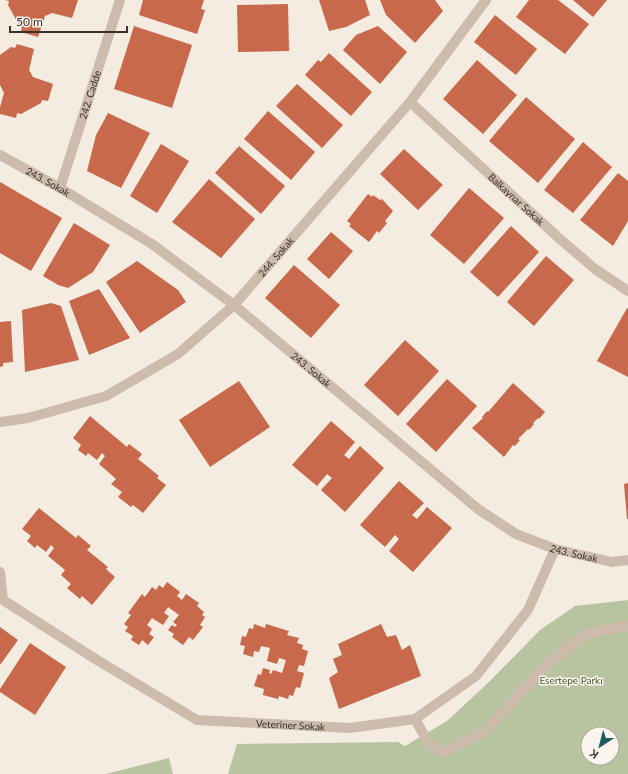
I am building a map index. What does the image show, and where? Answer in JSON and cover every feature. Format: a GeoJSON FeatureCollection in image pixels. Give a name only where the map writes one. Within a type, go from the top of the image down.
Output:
{"type":"FeatureCollection","features":[{"type":"Feature","properties":{"kind":"street","name":"242. Cadde"},"geometry":{"type":"LineString","coordinates":[[60,188],[120,0]]}},
{"type":"Feature","properties":{"kind":"street","name":"244. Sokak"},"geometry":{"type":"LineString","coordinates":[[0,422],[28,418],[106,396],[178,354],[234,305],[410,102],[486,0]]}},
{"type":"Feature","properties":{"kind":"street","name":"Balkaynar Sokak"},"geometry":{"type":"LineString","coordinates":[[410,102],[560,239],[595,269],[628,291]]}},
{"type":"Feature","properties":{"kind":"street","name":"243. Sokak"},"geometry":{"type":"LineString","coordinates":[[0,155],[60,188],[152,244],[234,305],[478,509],[516,534],[555,549],[612,562],[628,560]]}},
{"type":"Feature","properties":{"kind":"street","name":"Veteriner Sokak"},"geometry":{"type":"LineString","coordinates":[[0,572],[1,599],[97,660],[197,720],[350,728],[415,719],[476,676],[528,610],[555,549]]}},
{"type":"Feature","properties":{"kind":"street"},"geometry":{"type":"LineString","coordinates":[[415,719],[429,744],[443,752],[485,731],[550,663],[585,634],[628,626]]}},
{"type":"Feature","properties":{"kind":"green space","name":"Esertepe Parkı"},"geometry":{"type":"Polygon","coordinates":[[[628,600],[628,774],[228,774],[237,744],[398,742],[405,746],[447,721],[490,681],[540,630],[575,606],[628,600]]]}},
{"type":"Feature","properties":{"kind":"green space"},"geometry":{"type":"Polygon","coordinates":[[[169,758],[173,774],[106,774],[169,758]]]}},
{"type":"Feature","properties":{"kind":"building"},"geometry":{"type":"Polygon","coordinates":[[[5,0],[78,0],[72,18],[52,13],[45,16],[38,37],[21,32],[22,26],[19,25],[8,5],[9,1],[5,0]]]}},
{"type":"Feature","properties":{"kind":"building"},"geometry":{"type":"Polygon","coordinates":[[[143,0],[204,0],[201,9],[205,10],[197,34],[139,15],[143,0]]]}},
{"type":"Feature","properties":{"kind":"building"},"geometry":{"type":"Polygon","coordinates":[[[319,0],[365,0],[370,15],[346,27],[329,31],[319,0]]]}},
{"type":"Feature","properties":{"kind":"building"},"geometry":{"type":"Polygon","coordinates":[[[380,0],[435,0],[443,11],[415,43],[386,15],[380,0]]]}},
{"type":"Feature","properties":{"kind":"building"},"geometry":{"type":"Polygon","coordinates":[[[529,0],[558,0],[589,24],[565,54],[516,17],[529,0]]]}},
{"type":"Feature","properties":{"kind":"building"},"geometry":{"type":"Polygon","coordinates":[[[573,0],[607,0],[593,17],[573,0]]]}},
{"type":"Feature","properties":{"kind":"building"},"geometry":{"type":"Polygon","coordinates":[[[288,4],[289,51],[238,52],[237,5],[288,4]]]}},
{"type":"Feature","properties":{"kind":"building"},"geometry":{"type":"Polygon","coordinates":[[[495,15],[537,49],[516,75],[474,42],[495,15]]]}},
{"type":"Feature","properties":{"kind":"building"},"geometry":{"type":"Polygon","coordinates":[[[134,26],[192,45],[172,108],[114,89],[134,26]]]}},
{"type":"Feature","properties":{"kind":"building"},"geometry":{"type":"Polygon","coordinates":[[[378,26],[407,52],[380,84],[343,50],[356,35],[378,26]]]}},
{"type":"Feature","properties":{"kind":"building"},"geometry":{"type":"Polygon","coordinates":[[[17,44],[34,49],[29,70],[33,77],[53,84],[48,101],[42,100],[41,103],[21,114],[17,113],[16,118],[0,114],[0,107],[4,93],[0,85],[0,55],[11,47],[15,48],[17,44]]]}},
{"type":"Feature","properties":{"kind":"building"},"geometry":{"type":"Polygon","coordinates":[[[329,53],[372,92],[351,116],[305,75],[318,60],[321,62],[329,53]]]}},
{"type":"Feature","properties":{"kind":"building"},"geometry":{"type":"Polygon","coordinates":[[[477,60],[517,95],[483,134],[443,99],[477,60]]]}},
{"type":"Feature","properties":{"kind":"building"},"geometry":{"type":"Polygon","coordinates":[[[297,84],[343,125],[322,148],[276,106],[297,84]]]}},
{"type":"Feature","properties":{"kind":"building"},"geometry":{"type":"Polygon","coordinates":[[[526,97],[575,139],[538,183],[489,141],[526,97]]]}},
{"type":"Feature","properties":{"kind":"building"},"geometry":{"type":"Polygon","coordinates":[[[268,111],[315,152],[291,180],[244,139],[268,111]]]}},
{"type":"Feature","properties":{"kind":"building"},"geometry":{"type":"Polygon","coordinates":[[[108,113],[150,133],[121,188],[87,171],[96,135],[108,113]]]}},
{"type":"Feature","properties":{"kind":"building"},"geometry":{"type":"Polygon","coordinates":[[[583,142],[612,167],[573,213],[544,190],[583,142]]]}},
{"type":"Feature","properties":{"kind":"building"},"geometry":{"type":"Polygon","coordinates":[[[161,144],[189,161],[157,213],[130,196],[161,144]]]}},
{"type":"Feature","properties":{"kind":"building"},"geometry":{"type":"Polygon","coordinates":[[[239,146],[285,186],[261,214],[215,173],[239,146]]]}},
{"type":"Feature","properties":{"kind":"building"},"geometry":{"type":"Polygon","coordinates":[[[404,149],[443,185],[418,210],[380,174],[404,149]]]}},
{"type":"Feature","properties":{"kind":"building"},"geometry":{"type":"Polygon","coordinates":[[[618,173],[628,181],[628,221],[613,246],[580,220],[618,173]]]}},
{"type":"Feature","properties":{"kind":"building"},"geometry":{"type":"Polygon","coordinates":[[[209,179],[255,219],[221,258],[172,222],[209,179]]]}},
{"type":"Feature","properties":{"kind":"building"},"geometry":{"type":"Polygon","coordinates":[[[0,182],[62,218],[31,271],[0,253],[0,182]]]}},
{"type":"Feature","properties":{"kind":"building"},"geometry":{"type":"Polygon","coordinates":[[[469,188],[504,218],[464,264],[430,235],[469,188]]]}},
{"type":"Feature","properties":{"kind":"building"},"geometry":{"type":"Polygon","coordinates":[[[368,194],[372,197],[373,195],[380,200],[382,199],[393,211],[385,221],[387,223],[379,233],[377,231],[369,242],[349,226],[351,224],[347,221],[368,194]]]}},
{"type":"Feature","properties":{"kind":"building"},"geometry":{"type":"Polygon","coordinates":[[[74,223],[110,245],[93,272],[68,288],[58,285],[43,276],[74,223]]]}},
{"type":"Feature","properties":{"kind":"building"},"geometry":{"type":"Polygon","coordinates":[[[511,226],[539,252],[498,297],[470,272],[511,226]]]}},
{"type":"Feature","properties":{"kind":"building"},"geometry":{"type":"Polygon","coordinates":[[[331,232],[353,251],[329,279],[307,259],[331,232]]]}},
{"type":"Feature","properties":{"kind":"building"},"geometry":{"type":"Polygon","coordinates":[[[546,256],[574,280],[534,326],[507,302],[546,256]]]}},
{"type":"Feature","properties":{"kind":"building"},"geometry":{"type":"Polygon","coordinates":[[[137,261],[178,290],[186,302],[140,333],[106,282],[137,261]]]}},
{"type":"Feature","properties":{"kind":"building"},"geometry":{"type":"Polygon","coordinates":[[[294,265],[340,305],[311,338],[265,298],[294,265]]]}},
{"type":"Feature","properties":{"kind":"building"},"geometry":{"type":"Polygon","coordinates":[[[99,289],[130,338],[89,355],[69,301],[99,289]]]}},
{"type":"Feature","properties":{"kind":"building"},"geometry":{"type":"Polygon","coordinates":[[[51,303],[61,306],[79,360],[25,372],[22,310],[51,303]]]}},
{"type":"Feature","properties":{"kind":"building"},"geometry":{"type":"Polygon","coordinates":[[[627,308],[628,309],[628,377],[597,361],[627,308]]]}},
{"type":"Feature","properties":{"kind":"building"},"geometry":{"type":"Polygon","coordinates":[[[11,321],[13,362],[3,363],[3,366],[0,367],[0,322],[11,321]]]}},
{"type":"Feature","properties":{"kind":"building"},"geometry":{"type":"Polygon","coordinates":[[[405,340],[439,371],[398,416],[364,385],[405,340]]]}},
{"type":"Feature","properties":{"kind":"building"},"geometry":{"type":"Polygon","coordinates":[[[447,379],[477,406],[436,452],[406,424],[447,379]]]}},
{"type":"Feature","properties":{"kind":"building"},"geometry":{"type":"Polygon","coordinates":[[[239,381],[270,427],[210,467],[179,420],[239,381]]]}},
{"type":"Feature","properties":{"kind":"building"},"geometry":{"type":"Polygon","coordinates":[[[513,383],[545,412],[533,423],[534,424],[529,430],[528,429],[518,439],[520,440],[515,446],[513,445],[504,457],[472,428],[483,418],[482,417],[487,411],[488,412],[513,383]]]}},
{"type":"Feature","properties":{"kind":"building"},"geometry":{"type":"Polygon","coordinates":[[[90,416],[127,447],[129,444],[142,454],[138,459],[159,476],[157,478],[166,485],[143,513],[133,505],[131,507],[118,497],[122,492],[111,484],[116,479],[99,464],[105,456],[102,453],[97,460],[88,453],[86,456],[78,450],[81,445],[73,438],[90,416]]]}},
{"type":"Feature","properties":{"kind":"building"},"geometry":{"type":"Polygon","coordinates":[[[331,421],[355,442],[344,455],[349,459],[360,446],[384,468],[345,512],[321,490],[332,478],[327,474],[317,486],[292,465],[331,421]]]}},
{"type":"Feature","properties":{"kind":"building"},"geometry":{"type":"Polygon","coordinates":[[[399,481],[424,503],[412,515],[417,519],[427,507],[452,528],[413,572],[389,551],[399,539],[395,535],[385,547],[360,525],[399,481]]]}},
{"type":"Feature","properties":{"kind":"building"},"geometry":{"type":"Polygon","coordinates":[[[628,483],[628,519],[627,519],[624,484],[628,483]]]}},
{"type":"Feature","properties":{"kind":"building"},"geometry":{"type":"Polygon","coordinates":[[[39,508],[76,538],[78,535],[91,546],[87,550],[108,567],[106,569],[115,577],[92,605],[82,596],[80,599],[67,588],[71,584],[61,575],[65,570],[48,556],[54,548],[51,545],[46,552],[37,545],[35,548],[27,541],[31,536],[22,529],[39,508]]]}},
{"type":"Feature","properties":{"kind":"building"},"geometry":{"type":"Polygon","coordinates":[[[167,582],[180,592],[177,596],[182,600],[186,594],[199,603],[197,606],[204,612],[202,615],[205,617],[200,625],[203,627],[193,640],[189,637],[183,645],[172,637],[174,634],[168,630],[172,625],[175,627],[177,625],[173,622],[179,615],[168,607],[164,613],[169,616],[163,625],[152,618],[147,625],[152,629],[149,634],[154,637],[148,645],[142,640],[139,645],[131,640],[133,636],[125,631],[128,627],[124,624],[131,615],[128,613],[142,594],[145,597],[152,587],[156,590],[159,585],[163,588],[167,582]]]}},
{"type":"Feature","properties":{"kind":"building"},"geometry":{"type":"Polygon","coordinates":[[[254,624],[265,628],[266,624],[289,631],[287,635],[299,638],[297,643],[303,645],[302,649],[308,651],[304,666],[299,665],[297,671],[304,673],[300,688],[296,687],[293,696],[289,695],[288,699],[279,696],[278,699],[263,695],[264,689],[254,686],[258,674],[261,675],[263,668],[270,670],[269,673],[271,674],[273,670],[282,673],[286,660],[279,658],[277,664],[267,661],[270,648],[261,646],[259,652],[254,651],[253,657],[243,654],[245,646],[240,645],[242,636],[246,637],[249,628],[253,629],[254,624]]]}},
{"type":"Feature","properties":{"kind":"building"},"geometry":{"type":"Polygon","coordinates":[[[381,624],[387,637],[396,635],[402,650],[410,645],[421,676],[339,709],[329,678],[338,672],[333,659],[342,655],[338,644],[381,624]]]}},
{"type":"Feature","properties":{"kind":"building"},"geometry":{"type":"Polygon","coordinates":[[[0,627],[18,640],[0,665],[0,627]]]}},
{"type":"Feature","properties":{"kind":"building"},"geometry":{"type":"Polygon","coordinates":[[[30,643],[66,667],[35,715],[0,692],[0,689],[30,643]]]}}]}
